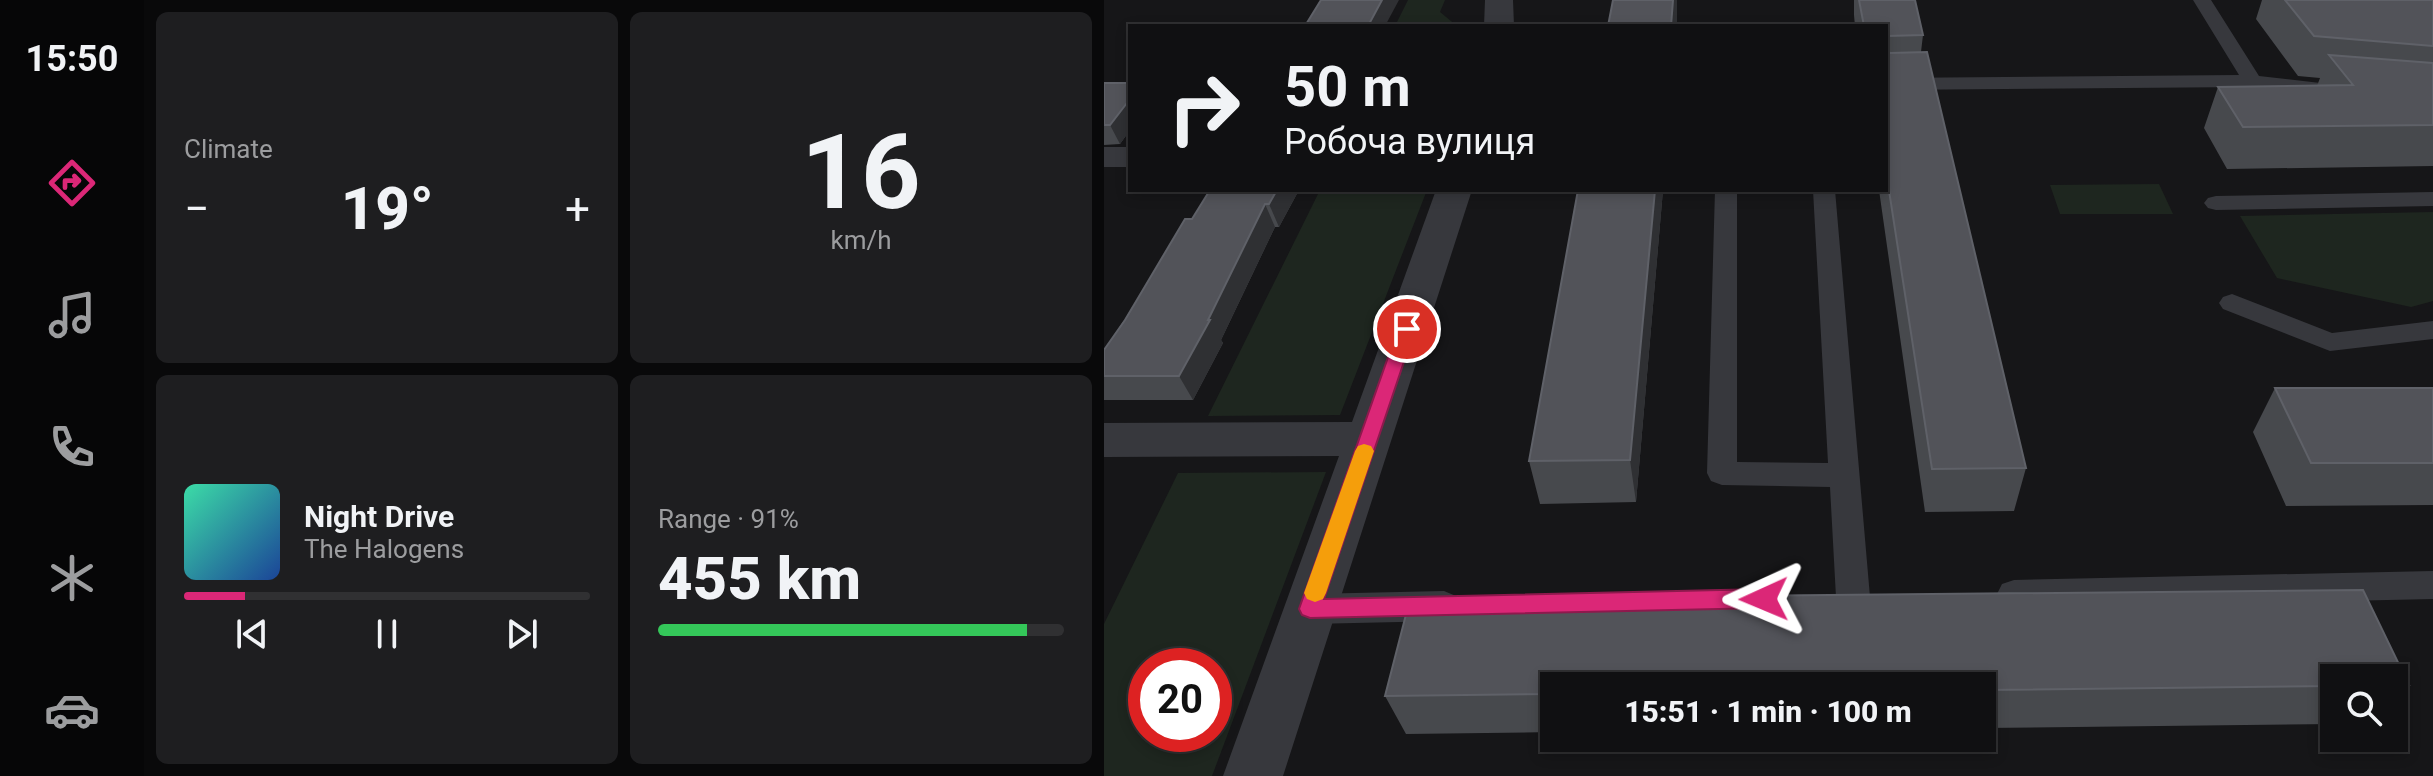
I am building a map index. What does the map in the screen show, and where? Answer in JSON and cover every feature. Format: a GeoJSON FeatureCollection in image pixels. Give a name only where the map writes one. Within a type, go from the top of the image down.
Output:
{"type":"FeatureCollection","features":[{"type":"Feature","properties":{"kind":"street"},"geometry":{"type":"LineString","coordinates":[[1499,0],[1499,24]]}},
{"type":"Feature","properties":{"kind":"street"},"geometry":{"type":"LineString","coordinates":[[1104,157],[1128,157]]}},
{"type":"Feature","properties":{"kind":"street"},"geometry":{"type":"LineString","coordinates":[[1253,776],[1453,192]]}},
{"type":"Feature","properties":{"kind":"street"},"geometry":{"type":"LineString","coordinates":[[1104,440],[1368,439]]}},
{"type":"Feature","properties":{"kind":"lane"},"geometry":{"type":"LineString","coordinates":[[2202,0],[2257,88]]}},
{"type":"Feature","properties":{"kind":"lane"},"geometry":{"type":"LineString","coordinates":[[1888,84],[2346,91]]}},
{"type":"Feature","properties":{"kind":"lane"},"geometry":{"type":"LineString","coordinates":[[1726,192],[1722,473],[1845,475]]}},
{"type":"Feature","properties":{"kind":"lane"},"geometry":{"type":"LineString","coordinates":[[1824,192],[1853,597]]}},
{"type":"Feature","properties":{"kind":"lane"},"geometry":{"type":"LineString","coordinates":[[2216,203],[2433,199]]}},
{"type":"Feature","properties":{"kind":"lane"},"geometry":{"type":"LineString","coordinates":[[2232,303],[2330,342],[2433,330]]}},
{"type":"Feature","properties":{"kind":"lane"},"geometry":{"type":"LineString","coordinates":[[1978,594],[2432,587]]}},
{"type":"Feature","properties":{"kind":"lane"},"geometry":{"type":"LineString","coordinates":[[1310,609],[1469,605]]}},
{"type":"Feature","properties":{"kind":"shaded area"},"geometry":{"type":"Polygon","coordinates":[[[1408,0],[1445,0],[1440,12],[1455,24],[1396,24],[1408,0]]]}},
{"type":"Feature","properties":{"kind":"shaded area"},"geometry":{"type":"Polygon","coordinates":[[[2159,184],[2173,214],[2060,214],[2050,185],[2159,184]]]}},
{"type":"Feature","properties":{"kind":"shaded area"},"geometry":{"type":"Polygon","coordinates":[[[1319,192],[1426,192],[1340,415],[1208,416],[1319,192]]]}},
{"type":"Feature","properties":{"kind":"shaded area"},"geometry":{"type":"Polygon","coordinates":[[[2433,212],[2433,301],[2411,307],[2277,278],[2240,216],[2433,212]]]}},
{"type":"Feature","properties":{"kind":"shaded area"},"geometry":{"type":"Polygon","coordinates":[[[1326,472],[1232,723],[1232,648],[1128,648],[1128,752],[1221,752],[1212,776],[1104,776],[1104,624],[1178,473],[1326,472]]]}},
{"type":"Feature","properties":{"kind":"building"},"geometry":{"type":"Polygon","coordinates":[[[1321,0],[1382,0],[1369,24],[1306,24],[1321,0]]]}},
{"type":"Feature","properties":{"kind":"building"},"geometry":{"type":"Polygon","coordinates":[[[1613,0],[1673,0],[1671,24],[1608,24],[1613,0]]]}},
{"type":"Feature","properties":{"kind":"building"},"geometry":{"type":"Polygon","coordinates":[[[1859,0],[1915,0],[1923,35],[1888,36],[1888,24],[1864,24],[1859,0]]]}},
{"type":"Feature","properties":{"kind":"building"},"geometry":{"type":"Polygon","coordinates":[[[2285,0],[2433,0],[2433,46],[2314,36],[2285,0]]]}},
{"type":"Feature","properties":{"kind":"building"},"geometry":{"type":"Polygon","coordinates":[[[1888,51],[1927,52],[2026,468],[1932,469],[1888,184],[1888,51]]]}},
{"type":"Feature","properties":{"kind":"building"},"geometry":{"type":"Polygon","coordinates":[[[2329,55],[2433,63],[2433,125],[2243,127],[2218,87],[2353,85],[2329,55]]]}},
{"type":"Feature","properties":{"kind":"building"},"geometry":{"type":"Polygon","coordinates":[[[1104,83],[1128,83],[1128,102],[1110,125],[1104,125],[1104,83]]]}},
{"type":"Feature","properties":{"kind":"building"},"geometry":{"type":"Polygon","coordinates":[[[1209,192],[1276,192],[1269,204],[1265,204],[1210,320],[1179,376],[1104,376],[1104,350],[1185,219],[1192,219],[1209,192]]]}},
{"type":"Feature","properties":{"kind":"building"},"geometry":{"type":"Polygon","coordinates":[[[1578,192],[1655,192],[1630,460],[1529,461],[1578,192]]]}},
{"type":"Feature","properties":{"kind":"building"},"geometry":{"type":"Polygon","coordinates":[[[2275,388],[2433,388],[2433,463],[2311,463],[2275,388]]]}},
{"type":"Feature","properties":{"kind":"building"},"geometry":{"type":"Polygon","coordinates":[[[2363,590],[2399,664],[2320,664],[2320,686],[1996,690],[1996,672],[1540,672],[1540,694],[1385,696],[1410,599],[2363,590]]]}},
{"type":"Feature","properties":{"kind":"slow traffic"},"geometry":{"type":"LineString","coordinates":[[1315,593],[1364,451]]}},
{"type":"Feature","properties":{"kind":"route"},"geometry":{"type":"LineString","coordinates":[[1407,329],[1310,609],[1764,599]]}}]}
